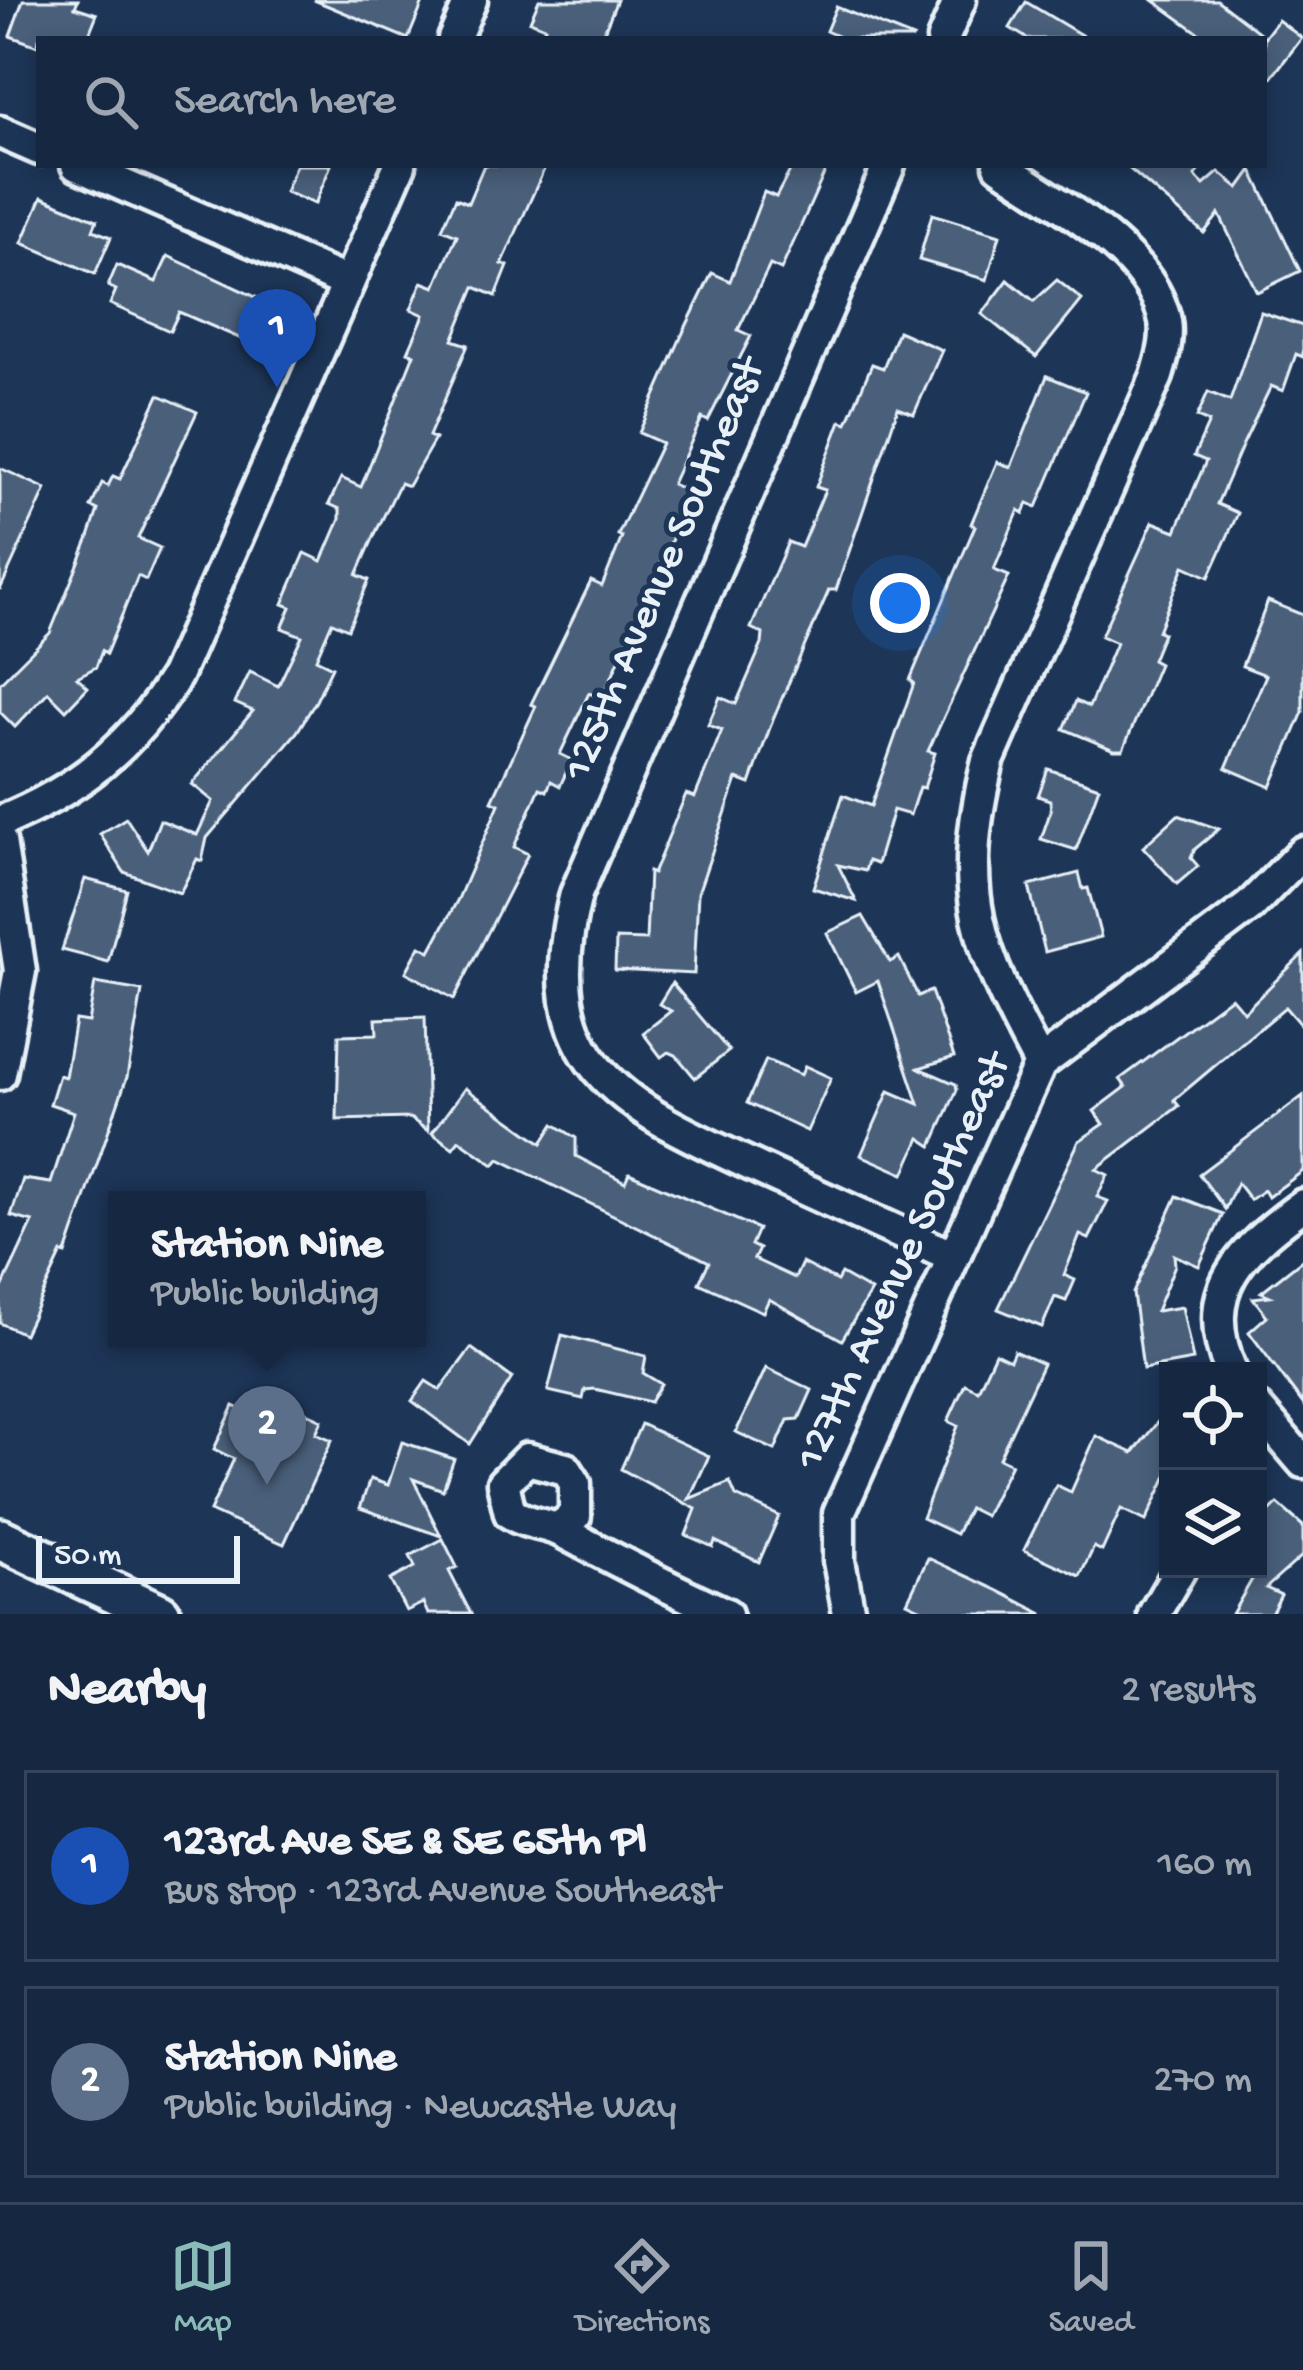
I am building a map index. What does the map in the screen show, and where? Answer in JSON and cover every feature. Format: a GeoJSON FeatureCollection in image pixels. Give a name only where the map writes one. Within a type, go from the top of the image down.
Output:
{"type":"FeatureCollection","features":[{"type":"Feature","properties":{"kind":"main road"},"geometry":{"type":"LineString","coordinates":[[0,1539],[160,1614]]}},
{"type":"Feature","properties":{"kind":"street"},"geometry":{"type":"LineString","coordinates":[[455,36],[471,0]]}},
{"type":"Feature","properties":{"kind":"street"},"geometry":{"type":"LineString","coordinates":[[944,36],[960,0]]}},
{"type":"Feature","properties":{"kind":"street"},"geometry":{"type":"LineString","coordinates":[[0,132],[36,147]]}},
{"type":"Feature","properties":{"kind":"street"},"geometry":{"type":"LineString","coordinates":[[84,168],[349,283]]}},
{"type":"Feature","properties":{"kind":"street"},"geometry":{"type":"LineString","coordinates":[[0,822],[56,799],[100,769],[154,712],[176,676],[399,168]]}},
{"type":"Feature","properties":{"kind":"street","name":"125th Avenue Southeast"},"geometry":{"type":"LineString","coordinates":[[888,168],[576,894],[564,950],[563,984],[589,1059],[632,1105],[953,1257]]}},
{"type":"Feature","properties":{"kind":"street"},"geometry":{"type":"LineString","coordinates":[[1004,168],[1136,267],[1163,311],[1165,349],[988,761],[980,797],[973,899],[988,967],[1040,1064]]}},
{"type":"Feature","properties":{"kind":"street"},"geometry":{"type":"LineString","coordinates":[[0,841],[20,971],[0,1074]]}},
{"type":"Feature","properties":{"kind":"street","name":"127th Avenue Southeast"},"geometry":{"type":"LineString","coordinates":[[849,1614],[839,1561],[838,1513],[1040,1064],[1250,907],[1303,853]]}},
{"type":"Feature","properties":{"kind":"street"},"geometry":{"type":"LineString","coordinates":[[1227,1362],[1219,1319],[1232,1268],[1248,1245],[1303,1205]]}},
{"type":"Feature","properties":{"kind":"street"},"geometry":{"type":"LineString","coordinates":[[1267,1421],[1303,1462]]}},
{"type":"Feature","properties":{"kind":"street"},"geometry":{"type":"LineString","coordinates":[[1267,1452],[1279,1438]]}},
{"type":"Feature","properties":{"kind":"street"},"geometry":{"type":"LineString","coordinates":[[557,1529],[625,1568],[726,1614]]}},
{"type":"Feature","properties":{"kind":"street"},"geometry":{"type":"LineString","coordinates":[[1154,1614],[1175,1578]]}},
{"type":"Feature","properties":{"kind":"building"},"geometry":{"type":"Polygon","coordinates":[[[23,0],[78,0],[75,7],[97,14],[88,36],[36,36],[36,45],[10,36],[23,0]]]}},
{"type":"Feature","properties":{"kind":"building"},"geometry":{"type":"Polygon","coordinates":[[[314,0],[424,0],[409,36],[314,0]]]}},
{"type":"Feature","properties":{"kind":"building"},"geometry":{"type":"Polygon","coordinates":[[[539,0],[617,0],[602,36],[541,36],[545,27],[530,21],[539,0]]]}},
{"type":"Feature","properties":{"kind":"building"},"geometry":{"type":"Polygon","coordinates":[[[1153,0],[1217,0],[1264,36],[1203,36],[1153,0]]]}},
{"type":"Feature","properties":{"kind":"building"},"geometry":{"type":"Polygon","coordinates":[[[1026,2],[1083,36],[1023,36],[1010,28],[1026,2]]]}},
{"type":"Feature","properties":{"kind":"building"},"geometry":{"type":"Polygon","coordinates":[[[836,7],[908,36],[837,36],[826,31],[836,7]]]}},
{"type":"Feature","properties":{"kind":"building"},"geometry":{"type":"Polygon","coordinates":[[[1278,20],[1302,38],[1267,83],[1266,36],[1278,20]]]}},
{"type":"Feature","properties":{"kind":"building"},"geometry":{"type":"Polygon","coordinates":[[[295,168],[330,168],[315,204],[285,192],[295,168]]]}},
{"type":"Feature","properties":{"kind":"building"},"geometry":{"type":"Polygon","coordinates":[[[483,168],[545,168],[502,264],[508,266],[496,296],[475,287],[453,340],[468,345],[429,436],[435,439],[408,486],[400,483],[375,534],[357,575],[369,580],[348,629],[332,622],[316,659],[332,667],[316,701],[297,732],[207,838],[202,861],[197,859],[180,893],[124,872],[100,834],[126,818],[148,851],[160,820],[197,835],[213,801],[192,784],[253,711],[235,703],[250,672],[278,686],[302,636],[282,628],[291,607],[283,604],[305,553],[322,561],[340,519],[340,509],[329,504],[341,478],[361,487],[414,354],[408,352],[424,315],[411,309],[422,282],[435,287],[457,235],[442,229],[456,198],[468,203],[483,168]]]}},
{"type":"Feature","properties":{"kind":"building"},"geometry":{"type":"Polygon","coordinates":[[[791,168],[827,168],[781,270],[770,265],[738,330],[751,336],[708,421],[702,418],[672,484],[692,493],[602,699],[589,693],[560,754],[572,760],[560,786],[551,781],[547,791],[540,788],[514,847],[528,854],[454,999],[406,972],[420,946],[430,951],[458,899],[499,804],[492,801],[536,706],[531,704],[591,581],[602,586],[622,537],[618,535],[662,443],[639,433],[682,335],[712,273],[730,281],[764,192],[776,197],[791,168]]]}},
{"type":"Feature","properties":{"kind":"building"},"geometry":{"type":"Polygon","coordinates":[[[1128,168],[1202,168],[1195,176],[1204,185],[1219,172],[1239,188],[1252,170],[1300,271],[1257,292],[1219,214],[1204,233],[1128,168]]]}},
{"type":"Feature","properties":{"kind":"building"},"geometry":{"type":"Polygon","coordinates":[[[42,197],[97,220],[93,230],[111,237],[95,274],[22,243],[42,197]]]}},
{"type":"Feature","properties":{"kind":"building"},"geometry":{"type":"Polygon","coordinates":[[[932,214],[1000,235],[987,280],[919,260],[932,214]]]}},
{"type":"Feature","properties":{"kind":"building"},"geometry":{"type":"Polygon","coordinates":[[[168,256],[277,307],[260,347],[179,312],[170,331],[110,304],[116,290],[108,286],[117,265],[156,282],[168,256]]]}},
{"type":"Feature","properties":{"kind":"building"},"geometry":{"type":"Polygon","coordinates":[[[1008,280],[1034,301],[1057,280],[1082,300],[1036,357],[982,314],[1008,280]]]}},
{"type":"Feature","properties":{"kind":"building"},"geometry":{"type":"Polygon","coordinates":[[[1261,312],[1303,326],[1303,357],[1296,354],[1283,391],[1271,386],[1217,504],[1238,513],[1209,577],[1184,566],[1158,631],[1163,633],[1152,660],[1159,664],[1123,750],[1114,750],[1064,729],[1076,701],[1089,707],[1116,643],[1101,636],[1153,522],[1176,531],[1206,461],[1194,456],[1209,422],[1197,417],[1208,392],[1230,401],[1261,312]]]}},
{"type":"Feature","properties":{"kind":"building"},"geometry":{"type":"Polygon","coordinates":[[[898,331],[942,350],[914,414],[898,408],[836,590],[829,590],[750,784],[737,779],[698,893],[694,974],[615,970],[616,939],[646,940],[649,872],[653,874],[686,794],[695,797],[722,730],[708,725],[720,697],[736,704],[762,644],[763,634],[751,628],[788,542],[801,547],[825,490],[816,487],[841,421],[847,423],[872,364],[883,368],[898,331]]]}},
{"type":"Feature","properties":{"kind":"building"},"geometry":{"type":"Polygon","coordinates":[[[1047,376],[1086,392],[1037,507],[1028,503],[1024,513],[1019,510],[994,570],[1009,576],[928,751],[935,753],[924,788],[919,787],[910,815],[893,810],[877,864],[868,861],[865,871],[838,865],[856,901],[813,888],[843,795],[871,806],[914,683],[910,680],[975,526],[971,524],[997,462],[1011,467],[1047,376]]]}},
{"type":"Feature","properties":{"kind":"building"},"geometry":{"type":"Polygon","coordinates":[[[159,395],[197,412],[138,538],[160,548],[146,580],[138,576],[106,654],[102,651],[96,667],[77,677],[88,687],[66,710],[48,692],[15,727],[0,712],[0,683],[50,633],[98,510],[91,507],[102,483],[108,486],[113,476],[120,479],[159,395]]]}},
{"type":"Feature","properties":{"kind":"building"},"geometry":{"type":"Polygon","coordinates":[[[0,468],[46,489],[0,590],[0,468]]]}},
{"type":"Feature","properties":{"kind":"building"},"geometry":{"type":"Polygon","coordinates":[[[1268,601],[1303,615],[1303,712],[1271,787],[1226,768],[1266,675],[1242,666],[1268,601]]]}},
{"type":"Feature","properties":{"kind":"building"},"geometry":{"type":"Polygon","coordinates":[[[1048,769],[1099,787],[1076,850],[1041,839],[1051,810],[1050,800],[1038,796],[1048,769]]]}},
{"type":"Feature","properties":{"kind":"building"},"geometry":{"type":"Polygon","coordinates":[[[1178,815],[1219,829],[1195,849],[1191,858],[1198,866],[1177,884],[1143,847],[1178,815]]]}},
{"type":"Feature","properties":{"kind":"building"},"geometry":{"type":"Polygon","coordinates":[[[1079,873],[1083,889],[1088,888],[1101,937],[1045,952],[1029,886],[1079,873]]]}},
{"type":"Feature","properties":{"kind":"building"},"geometry":{"type":"Polygon","coordinates":[[[85,879],[127,890],[108,962],[62,950],[85,879]]]}},
{"type":"Feature","properties":{"kind":"building"},"geometry":{"type":"Polygon","coordinates":[[[863,916],[890,962],[899,957],[918,996],[931,991],[954,1057],[919,1068],[956,1084],[957,1090],[932,1146],[920,1138],[904,1174],[861,1155],[889,1091],[919,1104],[878,981],[856,992],[827,933],[863,916]]]}},
{"type":"Feature","properties":{"kind":"building"},"geometry":{"type":"Polygon","coordinates":[[[1303,954],[1303,1028],[1285,1007],[1174,1100],[1179,1106],[1096,1169],[1108,1175],[1097,1197],[1108,1201],[1089,1239],[1080,1235],[1064,1275],[1075,1280],[1066,1301],[1055,1297],[1042,1327],[998,1309],[1079,1141],[1104,1124],[1094,1111],[1126,1087],[1120,1079],[1231,997],[1244,1012],[1303,954]]]}},
{"type":"Feature","properties":{"kind":"building"},"geometry":{"type":"Polygon","coordinates":[[[95,983],[142,991],[127,1077],[66,1254],[62,1253],[24,1334],[0,1323],[0,1292],[33,1222],[11,1216],[23,1179],[51,1183],[74,1112],[50,1104],[59,1075],[65,1077],[75,1020],[88,1022],[95,983]]]}},
{"type":"Feature","properties":{"kind":"building"},"geometry":{"type":"Polygon","coordinates":[[[672,983],[729,1051],[695,1078],[676,1055],[669,1052],[661,1057],[643,1033],[671,1011],[659,1004],[672,983]]]}},
{"type":"Feature","properties":{"kind":"building"},"geometry":{"type":"Polygon","coordinates":[[[425,1017],[428,1131],[410,1118],[337,1120],[339,1035],[377,1034],[376,1019],[425,1017]]]}},
{"type":"Feature","properties":{"kind":"building"},"geometry":{"type":"Polygon","coordinates":[[[766,1060],[801,1075],[805,1066],[831,1078],[807,1131],[747,1103],[766,1060]]]}},
{"type":"Feature","properties":{"kind":"building"},"geometry":{"type":"Polygon","coordinates":[[[465,1088],[542,1143],[554,1124],[576,1138],[576,1156],[625,1182],[629,1173],[758,1229],[751,1245],[759,1249],[754,1259],[795,1278],[802,1263],[837,1281],[841,1274],[871,1291],[842,1340],[769,1299],[763,1312],[699,1283],[709,1262],[499,1159],[494,1165],[459,1140],[453,1148],[432,1133],[465,1088]]]}},
{"type":"Feature","properties":{"kind":"building"},"geometry":{"type":"Polygon","coordinates":[[[1303,1096],[1303,1171],[1268,1197],[1264,1190],[1250,1200],[1237,1183],[1225,1209],[1199,1174],[1303,1096]]]}},
{"type":"Feature","properties":{"kind":"building"},"geometry":{"type":"Polygon","coordinates":[[[1177,1196],[1223,1214],[1199,1266],[1174,1255],[1175,1265],[1156,1311],[1182,1307],[1193,1360],[1159,1362],[1159,1366],[1143,1369],[1133,1293],[1177,1196]]]}},
{"type":"Feature","properties":{"kind":"building"},"geometry":{"type":"Polygon","coordinates":[[[1303,1259],[1303,1404],[1249,1332],[1267,1316],[1253,1298],[1270,1296],[1261,1292],[1303,1259]]]}},
{"type":"Feature","properties":{"kind":"building"},"geometry":{"type":"Polygon","coordinates":[[[562,1335],[646,1356],[643,1373],[661,1384],[650,1402],[595,1389],[585,1390],[583,1399],[548,1391],[562,1335]]]}},
{"type":"Feature","properties":{"kind":"building"},"geometry":{"type":"Polygon","coordinates":[[[471,1348],[512,1378],[470,1444],[412,1401],[426,1381],[440,1390],[471,1348]]]}},
{"type":"Feature","properties":{"kind":"building"},"geometry":{"type":"Polygon","coordinates":[[[1014,1351],[1043,1364],[999,1458],[1011,1464],[985,1516],[969,1508],[956,1534],[922,1518],[958,1426],[948,1421],[965,1384],[978,1390],[995,1353],[1010,1360],[1014,1351]]]}},
{"type":"Feature","properties":{"kind":"building"},"geometry":{"type":"Polygon","coordinates":[[[766,1368],[812,1390],[799,1419],[788,1420],[775,1450],[736,1432],[766,1368]]]}},
{"type":"Feature","properties":{"kind":"building"},"geometry":{"type":"Polygon","coordinates":[[[259,1403],[296,1420],[301,1410],[322,1420],[316,1433],[332,1440],[284,1544],[210,1511],[234,1459],[214,1449],[234,1406],[253,1415],[259,1403]]]}},
{"type":"Feature","properties":{"kind":"building"},"geometry":{"type":"Polygon","coordinates":[[[1159,1420],[1159,1493],[1146,1521],[1121,1509],[1102,1551],[1094,1547],[1080,1576],[1024,1550],[1056,1485],[1071,1492],[1096,1436],[1133,1453],[1159,1420]]]}},
{"type":"Feature","properties":{"kind":"building"},"geometry":{"type":"Polygon","coordinates":[[[641,1424],[709,1456],[689,1499],[730,1482],[736,1496],[779,1516],[759,1562],[715,1541],[713,1547],[686,1535],[696,1509],[621,1469],[641,1424]]]}},
{"type":"Feature","properties":{"kind":"building"},"geometry":{"type":"Polygon","coordinates":[[[402,1442],[454,1459],[443,1490],[413,1479],[441,1536],[360,1508],[370,1479],[388,1485],[402,1442]]]}},
{"type":"Feature","properties":{"kind":"building"},"geometry":{"type":"Polygon","coordinates":[[[1278,1504],[1303,1526],[1303,1555],[1266,1588],[1281,1595],[1271,1614],[1232,1614],[1253,1578],[1267,1578],[1267,1514],[1278,1504]]]}},
{"type":"Feature","properties":{"kind":"building"},"geometry":{"type":"Polygon","coordinates":[[[443,1539],[457,1567],[449,1571],[471,1614],[428,1614],[423,1603],[406,1611],[390,1580],[415,1567],[410,1556],[443,1539]]]}},
{"type":"Feature","properties":{"kind":"building"},"geometry":{"type":"Polygon","coordinates":[[[928,1558],[1043,1614],[933,1614],[907,1602],[928,1558]]]}},
{"type":"Feature","properties":{"kind":"place","name":"123rd Ave SE & SE 65th Pl"},"geometry":{"type":"Point","coordinates":[277,388]}},
{"type":"Feature","properties":{"kind":"place","name":"Station Nine"},"geometry":{"type":"Point","coordinates":[267,1485]}}]}
